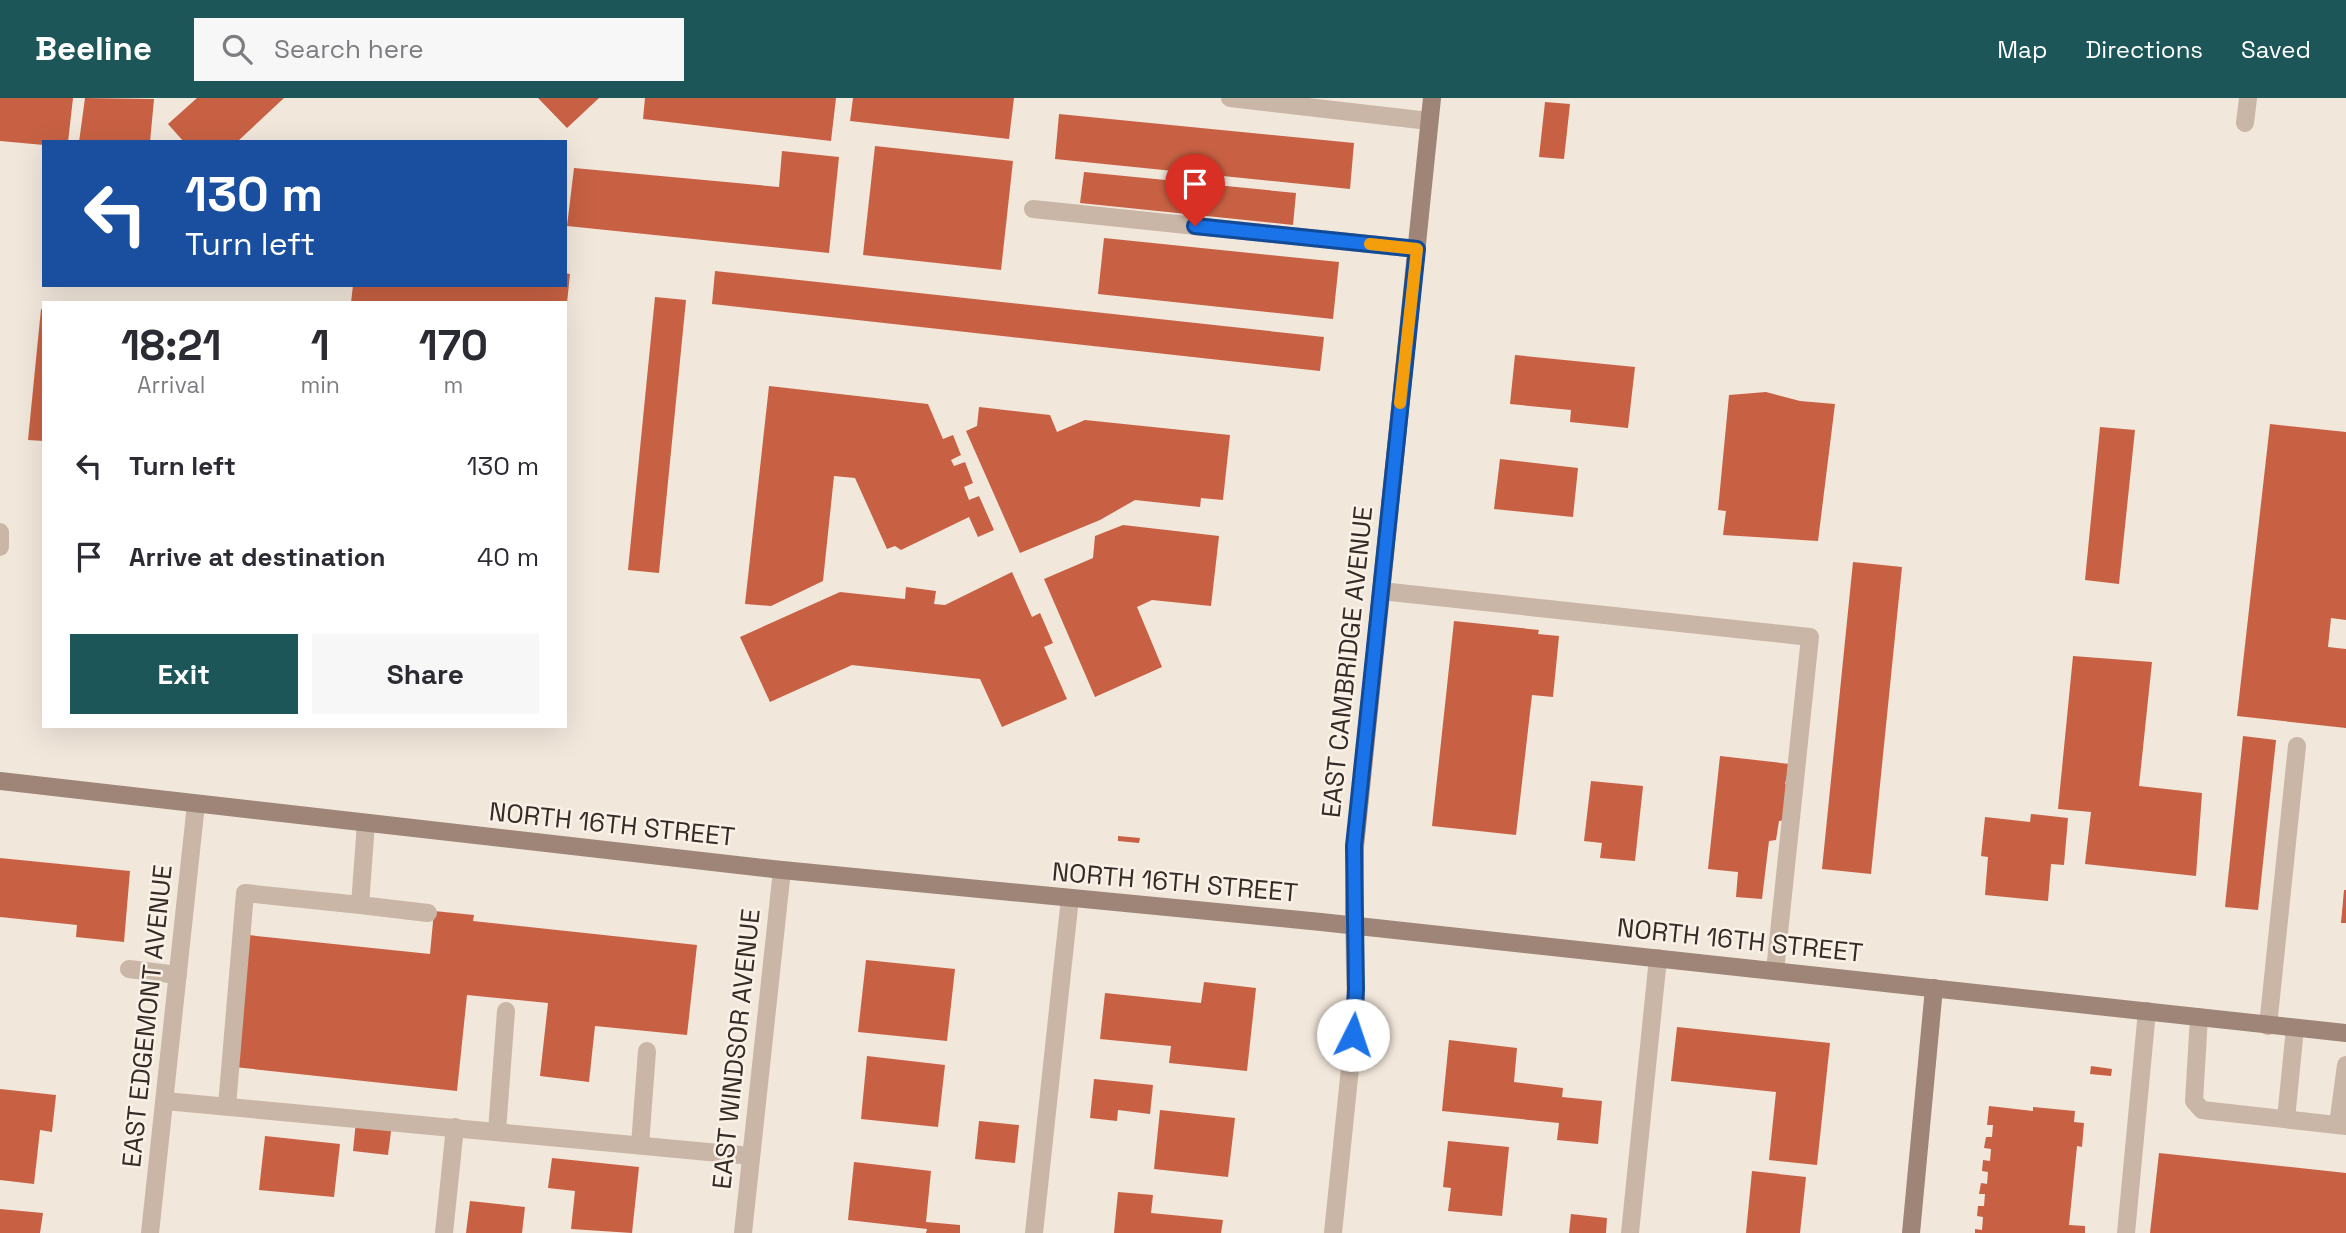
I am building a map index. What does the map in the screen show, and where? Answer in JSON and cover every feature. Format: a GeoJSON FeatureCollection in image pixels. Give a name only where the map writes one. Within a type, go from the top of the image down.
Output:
{"type":"FeatureCollection","features":[{"type":"Feature","properties":{"kind":"main road","name":"EAST CAMBRIDGE AVENUE"},"geometry":{"type":"LineString","coordinates":[[1354,925],[1354,846],[1432,98]]}},
{"type":"Feature","properties":{"kind":"main road","name":"NORTH 16TH STREET"},"geometry":{"type":"LineString","coordinates":[[0,781],[782,870],[1354,925],[2346,1033]]}},
{"type":"Feature","properties":{"kind":"main road"},"geometry":{"type":"LineString","coordinates":[[1912,1233],[1934,988]]}},
{"type":"Feature","properties":{"kind":"street"},"geometry":{"type":"LineString","coordinates":[[1230,98],[1429,121]]}},
{"type":"Feature","properties":{"kind":"street"},"geometry":{"type":"LineString","coordinates":[[2245,122],[2248,98]]}},
{"type":"Feature","properties":{"kind":"street"},"geometry":{"type":"LineString","coordinates":[[1032,209],[1417,249]]}},
{"type":"Feature","properties":{"kind":"street"},"geometry":{"type":"LineString","coordinates":[[0,532],[0,547]]}},
{"type":"Feature","properties":{"kind":"street"},"geometry":{"type":"LineString","coordinates":[[1381,591],[1810,637],[1775,971]]}},
{"type":"Feature","properties":{"kind":"street"},"geometry":{"type":"LineString","coordinates":[[2268,1026],[2297,746]]}},
{"type":"Feature","properties":{"kind":"street","name":"EAST EDGEMONT AVENUE"},"geometry":{"type":"LineString","coordinates":[[150,1233],[196,804]]}},
{"type":"Feature","properties":{"kind":"street"},"geometry":{"type":"LineString","coordinates":[[360,905],[366,822]]}},
{"type":"Feature","properties":{"kind":"street","name":"EAST WINDSOR AVENUE"},"geometry":{"type":"LineString","coordinates":[[743,1233],[782,870]]}},
{"type":"Feature","properties":{"kind":"street"},"geometry":{"type":"LineString","coordinates":[[227,1106],[245,893],[428,913]]}},
{"type":"Feature","properties":{"kind":"street"},"geometry":{"type":"LineString","coordinates":[[1034,1233],[1070,898]]}},
{"type":"Feature","properties":{"kind":"street","name":"EAST CAMBRIDGE AVENUE"},"geometry":{"type":"LineString","coordinates":[[1333,1233],[1356,1010],[1354,925]]}},
{"type":"Feature","properties":{"kind":"street"},"geometry":{"type":"LineString","coordinates":[[1630,1233],[1658,958]]}},
{"type":"Feature","properties":{"kind":"street"},"geometry":{"type":"LineString","coordinates":[[129,969],[178,975]]}},
{"type":"Feature","properties":{"kind":"street"},"geometry":{"type":"LineString","coordinates":[[497,1131],[506,1011]]}},
{"type":"Feature","properties":{"kind":"street"},"geometry":{"type":"LineString","coordinates":[[2126,1233],[2147,1012]]}},
{"type":"Feature","properties":{"kind":"street"},"geometry":{"type":"LineString","coordinates":[[2199,1017],[2194,1101],[2202,1110],[2342,1126],[2346,1065]]}},
{"type":"Feature","properties":{"kind":"street"},"geometry":{"type":"LineString","coordinates":[[2286,1119],[2295,1028]]}},
{"type":"Feature","properties":{"kind":"street"},"geometry":{"type":"LineString","coordinates":[[640,1145],[647,1051]]}},
{"type":"Feature","properties":{"kind":"street"},"geometry":{"type":"LineString","coordinates":[[165,1101],[455,1126],[751,1157]]}},
{"type":"Feature","properties":{"kind":"street"},"geometry":{"type":"LineString","coordinates":[[444,1233],[455,1126]]}},
{"type":"Feature","properties":{"kind":"building"},"geometry":{"type":"Polygon","coordinates":[[[0,98],[73,98],[68,140],[42,140],[42,145],[0,141],[0,98]]]}},
{"type":"Feature","properties":{"kind":"building"},"geometry":{"type":"Polygon","coordinates":[[[85,98],[154,99],[150,140],[79,140],[85,98]]]}},
{"type":"Feature","properties":{"kind":"building"},"geometry":{"type":"Polygon","coordinates":[[[197,98],[284,98],[239,140],[182,140],[168,124],[197,98]]]}},
{"type":"Feature","properties":{"kind":"building"},"geometry":{"type":"Polygon","coordinates":[[[538,98],[599,98],[567,128],[538,98]]]}},
{"type":"Feature","properties":{"kind":"building"},"geometry":{"type":"Polygon","coordinates":[[[645,98],[836,98],[831,141],[643,119],[645,98]]]}},
{"type":"Feature","properties":{"kind":"building"},"geometry":{"type":"Polygon","coordinates":[[[853,98],[1014,98],[1009,139],[850,121],[853,98]]]}},
{"type":"Feature","properties":{"kind":"building"},"geometry":{"type":"Polygon","coordinates":[[[1545,102],[1570,104],[1564,159],[1539,157],[1545,102]]]}},
{"type":"Feature","properties":{"kind":"building"},"geometry":{"type":"Polygon","coordinates":[[[1059,114],[1354,143],[1350,189],[1055,159],[1059,114]]]}},
{"type":"Feature","properties":{"kind":"building"},"geometry":{"type":"Polygon","coordinates":[[[875,146],[1013,161],[1001,270],[863,255],[875,146]]]}},
{"type":"Feature","properties":{"kind":"building"},"geometry":{"type":"Polygon","coordinates":[[[782,151],[839,157],[829,253],[567,226],[574,168],[779,187],[782,151]]]}},
{"type":"Feature","properties":{"kind":"building"},"geometry":{"type":"Polygon","coordinates":[[[1084,172],[1296,193],[1293,225],[1080,203],[1084,172]]]}},
{"type":"Feature","properties":{"kind":"building"},"geometry":{"type":"Polygon","coordinates":[[[1104,238],[1339,262],[1333,319],[1098,294],[1104,238]]]}},
{"type":"Feature","properties":{"kind":"building"},"geometry":{"type":"Polygon","coordinates":[[[715,271],[1324,337],[1320,371],[712,304],[715,271]]]}},
{"type":"Feature","properties":{"kind":"building"},"geometry":{"type":"Polygon","coordinates":[[[567,273],[570,274],[567,303],[351,301],[353,287],[567,287],[567,273]]]}},
{"type":"Feature","properties":{"kind":"building"},"geometry":{"type":"Polygon","coordinates":[[[655,297],[686,300],[659,573],[628,570],[655,297]]]}},
{"type":"Feature","properties":{"kind":"building"},"geometry":{"type":"Polygon","coordinates":[[[41,309],[42,441],[28,440],[41,309]]]}},
{"type":"Feature","properties":{"kind":"building"},"geometry":{"type":"Polygon","coordinates":[[[1515,355],[1635,367],[1628,428],[1570,422],[1571,410],[1510,404],[1515,355]]]}},
{"type":"Feature","properties":{"kind":"building"},"geometry":{"type":"Polygon","coordinates":[[[769,386],[928,404],[943,439],[953,435],[961,455],[951,460],[954,466],[965,462],[973,483],[964,487],[969,500],[979,496],[994,530],[978,537],[969,517],[901,550],[895,546],[887,549],[855,478],[834,476],[823,581],[771,606],[745,604],[769,386]]]}},
{"type":"Feature","properties":{"kind":"building"},"geometry":{"type":"Polygon","coordinates":[[[1766,392],[1800,401],[1835,404],[1818,541],[1723,535],[1726,511],[1718,510],[1729,395],[1766,392]]]}},
{"type":"Feature","properties":{"kind":"building"},"geometry":{"type":"Polygon","coordinates":[[[979,407],[1050,415],[1057,432],[1085,420],[1230,435],[1223,500],[1201,498],[1200,507],[1135,500],[1100,520],[1020,553],[966,431],[977,426],[979,407]]]}},
{"type":"Feature","properties":{"kind":"building"},"geometry":{"type":"Polygon","coordinates":[[[2270,424],[2346,432],[2346,620],[2331,618],[2328,647],[2346,649],[2346,728],[2237,716],[2270,424]]]}},
{"type":"Feature","properties":{"kind":"building"},"geometry":{"type":"Polygon","coordinates":[[[2100,427],[2135,430],[2119,584],[2085,580],[2100,427]]]}},
{"type":"Feature","properties":{"kind":"building"},"geometry":{"type":"Polygon","coordinates":[[[1500,459],[1578,468],[1573,517],[1494,509],[1500,459]]]}},
{"type":"Feature","properties":{"kind":"building"},"geometry":{"type":"Polygon","coordinates":[[[1123,525],[1219,536],[1211,606],[1152,600],[1137,607],[1162,667],[1095,697],[1044,579],[1093,558],[1095,536],[1123,525]]]}},
{"type":"Feature","properties":{"kind":"building"},"geometry":{"type":"Polygon","coordinates":[[[1853,562],[1902,567],[1871,874],[1822,869],[1853,562]]]}},
{"type":"Feature","properties":{"kind":"building"},"geometry":{"type":"Polygon","coordinates":[[[1012,572],[1032,617],[1040,613],[1053,643],[1044,647],[1067,699],[1002,727],[980,679],[852,665],[770,702],[740,637],[840,592],[905,599],[906,587],[936,591],[934,604],[945,605],[1012,572]]]}},
{"type":"Feature","properties":{"kind":"building"},"geometry":{"type":"Polygon","coordinates":[[[1454,621],[1539,630],[1538,634],[1559,636],[1553,697],[1532,695],[1516,835],[1432,826],[1454,621]]]}},
{"type":"Feature","properties":{"kind":"building"},"geometry":{"type":"Polygon","coordinates":[[[2073,656],[2152,662],[2139,786],[2202,793],[2196,876],[2085,864],[2091,812],[2058,809],[2073,656]]]}},
{"type":"Feature","properties":{"kind":"building"},"geometry":{"type":"Polygon","coordinates":[[[2243,736],[2276,740],[2258,910],[2225,907],[2243,736]]]}},
{"type":"Feature","properties":{"kind":"building"},"geometry":{"type":"Polygon","coordinates":[[[1720,756],[1790,764],[1785,784],[1788,785],[1785,820],[1779,821],[1776,840],[1769,841],[1762,899],[1736,897],[1738,872],[1708,869],[1720,756]]]}},
{"type":"Feature","properties":{"kind":"building"},"geometry":{"type":"Polygon","coordinates":[[[1591,781],[1643,786],[1635,861],[1600,858],[1602,843],[1584,841],[1591,781]]]}},
{"type":"Feature","properties":{"kind":"building"},"geometry":{"type":"Polygon","coordinates":[[[2031,814],[2068,818],[2064,865],[2051,864],[2048,901],[1985,895],[1988,857],[1981,856],[1985,817],[2030,822],[2031,814]]]}},
{"type":"Feature","properties":{"kind":"building"},"geometry":{"type":"Polygon","coordinates":[[[1118,836],[1140,838],[1139,843],[1118,841],[1118,836]]]}},
{"type":"Feature","properties":{"kind":"building"},"geometry":{"type":"Polygon","coordinates":[[[0,858],[130,871],[124,942],[76,937],[77,925],[0,917],[0,858]]]}},
{"type":"Feature","properties":{"kind":"building"},"geometry":{"type":"Polygon","coordinates":[[[2344,890],[2346,923],[2341,923],[2344,890]]]}},
{"type":"Feature","properties":{"kind":"building"},"geometry":{"type":"Polygon","coordinates":[[[434,911],[474,915],[473,921],[697,945],[687,1035],[595,1026],[589,1082],[540,1076],[548,1003],[467,995],[457,1091],[234,1067],[248,935],[430,954],[434,911]]]}},
{"type":"Feature","properties":{"kind":"building"},"geometry":{"type":"Polygon","coordinates":[[[866,960],[955,969],[947,1041],[858,1032],[866,960]]]}},
{"type":"Feature","properties":{"kind":"building"},"geometry":{"type":"Polygon","coordinates":[[[1204,982],[1256,988],[1247,1071],[1169,1063],[1171,1046],[1100,1039],[1105,993],[1201,1003],[1204,982]]]}},
{"type":"Feature","properties":{"kind":"building"},"geometry":{"type":"Polygon","coordinates":[[[1677,1027],[1830,1043],[1817,1165],[1769,1160],[1776,1092],[1671,1081],[1677,1027]]]}},
{"type":"Feature","properties":{"kind":"building"},"geometry":{"type":"Polygon","coordinates":[[[1449,1040],[1517,1048],[1514,1082],[1563,1088],[1562,1097],[1602,1101],[1598,1144],[1557,1140],[1559,1123],[1442,1111],[1449,1040]]]}},
{"type":"Feature","properties":{"kind":"building"},"geometry":{"type":"Polygon","coordinates":[[[867,1056],[945,1065],[938,1127],[861,1119],[867,1056]]]}},
{"type":"Feature","properties":{"kind":"building"},"geometry":{"type":"Polygon","coordinates":[[[2091,1066],[2112,1069],[2111,1076],[2090,1074],[2091,1066]]]}},
{"type":"Feature","properties":{"kind":"building"},"geometry":{"type":"Polygon","coordinates":[[[1094,1079],[1153,1085],[1150,1114],[1118,1110],[1117,1121],[1090,1118],[1094,1079]]]}},
{"type":"Feature","properties":{"kind":"building"},"geometry":{"type":"Polygon","coordinates":[[[0,1089],[56,1095],[52,1132],[40,1130],[34,1184],[0,1180],[0,1089]]]}},
{"type":"Feature","properties":{"kind":"building"},"geometry":{"type":"Polygon","coordinates":[[[1989,1106],[2033,1111],[2033,1107],[2075,1111],[2074,1122],[2084,1123],[2082,1147],[2077,1146],[2069,1225],[2085,1226],[2085,1233],[1975,1233],[1975,1229],[1982,1230],[1983,1217],[1977,1216],[1978,1206],[1984,1206],[1985,1194],[1979,1194],[1981,1183],[1987,1184],[1988,1172],[1982,1171],[1983,1160],[1990,1161],[1991,1149],[1984,1148],[1986,1137],[1992,1137],[1993,1125],[1987,1125],[1989,1106]]]}},
{"type":"Feature","properties":{"kind":"building"},"geometry":{"type":"Polygon","coordinates":[[[1160,1110],[1235,1118],[1228,1177],[1154,1169],[1160,1110]]]}},
{"type":"Feature","properties":{"kind":"building"},"geometry":{"type":"Polygon","coordinates":[[[356,1121],[392,1124],[388,1155],[353,1151],[356,1121]]]}},
{"type":"Feature","properties":{"kind":"building"},"geometry":{"type":"Polygon","coordinates":[[[979,1121],[1019,1125],[1015,1163],[975,1159],[979,1121]]]}},
{"type":"Feature","properties":{"kind":"building"},"geometry":{"type":"Polygon","coordinates":[[[265,1136],[340,1144],[334,1197],[259,1190],[265,1136]]]}},
{"type":"Feature","properties":{"kind":"building"},"geometry":{"type":"Polygon","coordinates":[[[1448,1141],[1509,1147],[1502,1216],[1448,1211],[1451,1188],[1443,1187],[1448,1141]]]}},
{"type":"Feature","properties":{"kind":"building"},"geometry":{"type":"Polygon","coordinates":[[[2159,1153],[2346,1173],[2346,1233],[2150,1233],[2159,1153]]]}},
{"type":"Feature","properties":{"kind":"building"},"geometry":{"type":"Polygon","coordinates":[[[552,1158],[639,1167],[632,1233],[571,1229],[575,1191],[548,1188],[552,1158]]]}},
{"type":"Feature","properties":{"kind":"building"},"geometry":{"type":"Polygon","coordinates":[[[854,1162],[931,1171],[926,1222],[960,1225],[960,1233],[926,1233],[927,1229],[848,1220],[854,1162]]]}},
{"type":"Feature","properties":{"kind":"building"},"geometry":{"type":"Polygon","coordinates":[[[1752,1171],[1806,1177],[1800,1233],[1746,1233],[1752,1171]]]}},
{"type":"Feature","properties":{"kind":"building"},"geometry":{"type":"Polygon","coordinates":[[[1118,1192],[1153,1195],[1151,1213],[1223,1220],[1221,1233],[1114,1233],[1118,1192]]]}},
{"type":"Feature","properties":{"kind":"building"},"geometry":{"type":"Polygon","coordinates":[[[470,1201],[525,1207],[522,1233],[466,1233],[470,1201]]]}},
{"type":"Feature","properties":{"kind":"building"},"geometry":{"type":"Polygon","coordinates":[[[0,1209],[43,1213],[40,1233],[0,1233],[0,1209]]]}},
{"type":"Feature","properties":{"kind":"building"},"geometry":{"type":"Polygon","coordinates":[[[1571,1214],[1607,1218],[1606,1233],[1569,1233],[1571,1214]]]}},
{"type":"Feature","properties":{"kind":"slow traffic"},"geometry":{"type":"LineString","coordinates":[[1370,244],[1417,249],[1400,403]]}},
{"type":"Feature","properties":{"kind":"route"},"geometry":{"type":"LineString","coordinates":[[1195,226],[1417,249],[1354,846],[1356,1010],[1353,1035]]}}]}
